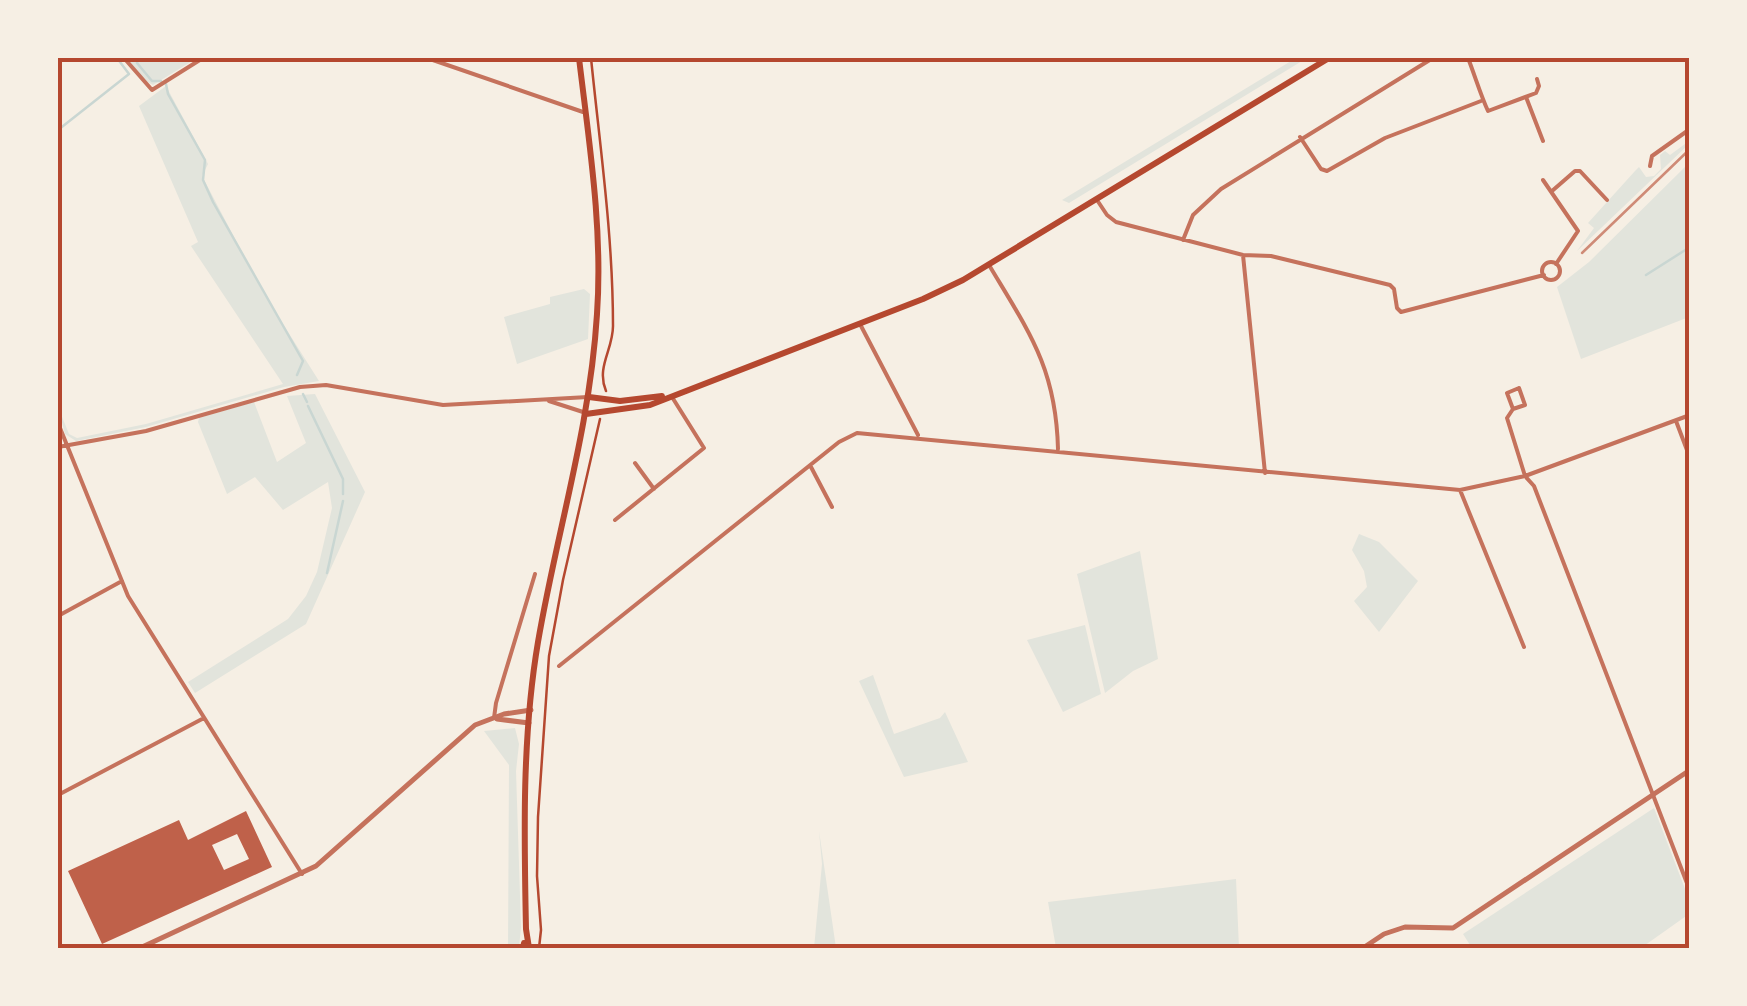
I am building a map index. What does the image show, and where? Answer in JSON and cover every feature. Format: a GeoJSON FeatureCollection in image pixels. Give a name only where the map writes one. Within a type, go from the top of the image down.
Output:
{"type":"FeatureCollection","features":[{"type":"Feature","properties":{"kind":"main road"},"geometry":{"type":"LineString","coordinates":[[525,947],[525,804],[538,642],[586,414],[598,310],[598,256],[579,58]]}},
{"type":"Feature","properties":{"kind":"main road"},"geometry":{"type":"LineString","coordinates":[[586,414],[650,405],[923,299],[989,265],[1329,58]]}},
{"type":"Feature","properties":{"kind":"main road"},"geometry":{"type":"LineString","coordinates":[[589,397],[620,402],[671,394]]}},
{"type":"Feature","properties":{"kind":"street"},"geometry":{"type":"LineString","coordinates":[[124,58],[152,90],[202,58]]}},
{"type":"Feature","properties":{"kind":"street"},"geometry":{"type":"LineString","coordinates":[[427,58],[586,113]]}},
{"type":"Feature","properties":{"kind":"street"},"geometry":{"type":"LineString","coordinates":[[1183,240],[1193,215],[1256,165],[1433,58]]}},
{"type":"Feature","properties":{"kind":"street"},"geometry":{"type":"LineString","coordinates":[[1468,58],[1482,92],[1481,101],[1488,111],[1536,93],[1540,86],[1536,79]]}},
{"type":"Feature","properties":{"kind":"street"},"geometry":{"type":"LineString","coordinates":[[1526,97],[1543,141]]}},
{"type":"Feature","properties":{"kind":"street"},"geometry":{"type":"LineString","coordinates":[[1300,137],[1321,169],[1327,171],[1380,140],[1481,101]]}},
{"type":"Feature","properties":{"kind":"street"},"geometry":{"type":"LineString","coordinates":[[1650,166],[1652,156],[1690,129]]}},
{"type":"Feature","properties":{"kind":"street"},"geometry":{"type":"LineString","coordinates":[[1551,192],[1575,170],[1607,200]]}},
{"type":"Feature","properties":{"kind":"street"},"geometry":{"type":"LineString","coordinates":[[1542,180],[1578,232],[1556,264],[1544,266],[1544,275]]}},
{"type":"Feature","properties":{"kind":"street"},"geometry":{"type":"LineString","coordinates":[[1098,200],[1116,222],[1242,255],[1272,256],[1390,285],[1397,308],[1404,312],[1544,275]]}},
{"type":"Feature","properties":{"kind":"street"},"geometry":{"type":"LineString","coordinates":[[1242,255],[1265,472]]}},
{"type":"Feature","properties":{"kind":"street"},"geometry":{"type":"LineString","coordinates":[[1544,275],[1550,280],[1558,277],[1560,270],[1556,264]]}},
{"type":"Feature","properties":{"kind":"street"},"geometry":{"type":"LineString","coordinates":[[989,265],[1046,367],[1054,400],[1058,450]]}},
{"type":"Feature","properties":{"kind":"street"},"geometry":{"type":"LineString","coordinates":[[860,324],[919,436]]}},
{"type":"Feature","properties":{"kind":"street"},"geometry":{"type":"LineString","coordinates":[[58,447],[146,431],[300,387],[326,385],[443,405],[589,397]]}},
{"type":"Feature","properties":{"kind":"street"},"geometry":{"type":"LineString","coordinates":[[615,520],[704,448],[671,394]]}},
{"type":"Feature","properties":{"kind":"street"},"geometry":{"type":"LineString","coordinates":[[545,400],[586,414]]}},
{"type":"Feature","properties":{"kind":"street"},"geometry":{"type":"LineString","coordinates":[[1513,408],[1507,418],[1525,476],[1534,486],[1690,891]]}},
{"type":"Feature","properties":{"kind":"street"},"geometry":{"type":"LineString","coordinates":[[558,666],[839,442],[858,433],[1460,490],[1525,476],[1690,416]]}},
{"type":"Feature","properties":{"kind":"street"},"geometry":{"type":"LineString","coordinates":[[1676,422],[1690,458]]}},
{"type":"Feature","properties":{"kind":"street"},"geometry":{"type":"LineString","coordinates":[[58,424],[122,581],[302,874]]}},
{"type":"Feature","properties":{"kind":"street"},"geometry":{"type":"LineString","coordinates":[[635,462],[654,488]]}},
{"type":"Feature","properties":{"kind":"street"},"geometry":{"type":"LineString","coordinates":[[810,465],[832,508]]}},
{"type":"Feature","properties":{"kind":"street"},"geometry":{"type":"LineString","coordinates":[[1460,490],[1524,647]]}},
{"type":"Feature","properties":{"kind":"street"},"geometry":{"type":"LineString","coordinates":[[494,718],[535,574]]}},
{"type":"Feature","properties":{"kind":"street"},"geometry":{"type":"LineString","coordinates":[[58,616],[122,581]]}},
{"type":"Feature","properties":{"kind":"street"},"geometry":{"type":"LineString","coordinates":[[140,948],[302,874],[468,731],[514,711],[531,710]]}},
{"type":"Feature","properties":{"kind":"street"},"geometry":{"type":"LineString","coordinates":[[58,796],[204,718]]}},
{"type":"Feature","properties":{"kind":"street"},"geometry":{"type":"LineString","coordinates":[[494,718],[530,723]]}},
{"type":"Feature","properties":{"kind":"street"},"geometry":{"type":"LineString","coordinates":[[1362,948],[1405,927],[1453,928],[1690,770]]}},
{"type":"Feature","properties":{"kind":"path"},"geometry":{"type":"LineString","coordinates":[[539,948],[542,930],[537,876],[538,801],[549,656],[562,580],[601,414]]}},
{"type":"Feature","properties":{"kind":"shaded area"},"geometry":{"type":"Polygon","coordinates":[[[127,58],[197,58],[153,85],[144,80],[127,58]]]}},
{"type":"Feature","properties":{"kind":"shaded area"},"geometry":{"type":"Polygon","coordinates":[[[1296,58],[1307,58],[1069,203],[1062,200],[1296,58]]]}},
{"type":"Feature","properties":{"kind":"shaded area"},"geometry":{"type":"Polygon","coordinates":[[[166,86],[208,164],[202,176],[264,294],[319,381],[284,387],[146,427],[76,441],[65,434],[58,407],[69,434],[77,438],[146,424],[283,384],[191,246],[198,242],[139,106],[166,86]]]}},
{"type":"Feature","properties":{"kind":"shaded area"},"geometry":{"type":"Polygon","coordinates":[[[1689,144],[1577,251],[1594,228],[1588,223],[1639,167],[1646,177],[1654,176],[1661,169],[1660,155],[1665,151],[1670,155],[1689,144]]]}},
{"type":"Feature","properties":{"kind":"shaded area"},"geometry":{"type":"Polygon","coordinates":[[[1689,163],[1689,317],[1581,359],[1557,287],[1589,262],[1689,163]]]}},
{"type":"Feature","properties":{"kind":"shaded area"},"geometry":{"type":"Polygon","coordinates":[[[584,289],[590,294],[588,339],[517,364],[504,317],[550,304],[550,297],[584,289]]]}},
{"type":"Feature","properties":{"kind":"shaded area"},"geometry":{"type":"Polygon","coordinates":[[[315,394],[365,492],[306,624],[195,693],[188,682],[288,619],[306,596],[317,572],[332,508],[328,482],[283,510],[255,477],[227,494],[199,418],[254,402],[277,462],[306,443],[287,396],[315,394]]]}},
{"type":"Feature","properties":{"kind":"shaded area"},"geometry":{"type":"Polygon","coordinates":[[[1359,534],[1379,542],[1418,581],[1379,632],[1354,601],[1367,587],[1364,571],[1352,550],[1359,534]]]}},
{"type":"Feature","properties":{"kind":"shaded area"},"geometry":{"type":"Polygon","coordinates":[[[1140,551],[1158,659],[1133,671],[1105,693],[1077,574],[1140,551]]]}},
{"type":"Feature","properties":{"kind":"shaded area"},"geometry":{"type":"Polygon","coordinates":[[[1085,625],[1101,694],[1063,712],[1027,640],[1085,625]]]}},
{"type":"Feature","properties":{"kind":"shaded area"},"geometry":{"type":"Polygon","coordinates":[[[873,675],[894,734],[940,718],[945,712],[968,762],[904,777],[859,681],[873,675]]]}},
{"type":"Feature","properties":{"kind":"shaded area"},"geometry":{"type":"Polygon","coordinates":[[[515,728],[519,744],[516,771],[521,927],[519,948],[508,948],[509,765],[484,731],[515,728]]]}},
{"type":"Feature","properties":{"kind":"shaded area"},"geometry":{"type":"Polygon","coordinates":[[[1654,808],[1690,902],[1689,914],[1641,948],[1470,945],[1463,934],[1654,808]]]}},
{"type":"Feature","properties":{"kind":"shaded area"},"geometry":{"type":"Polygon","coordinates":[[[819,831],[836,948],[814,948],[822,864],[819,831]]]}},
{"type":"Feature","properties":{"kind":"shaded area"},"geometry":{"type":"Polygon","coordinates":[[[1236,879],[1239,948],[1056,948],[1048,902],[1236,879]]]}},
{"type":"Feature","properties":{"kind":"building"},"geometry":{"type":"Polygon","coordinates":[[[246,811],[272,867],[102,944],[68,871],[179,820],[188,840],[246,811]],[[237,834],[212,845],[224,870],[249,859],[237,834]]]}},
{"type":"Feature","properties":{"kind":"waterway"},"geometry":{"type":"LineString","coordinates":[[58,130],[129,74],[117,58]]}},
{"type":"Feature","properties":{"kind":"waterway"},"geometry":{"type":"LineString","coordinates":[[138,58],[137,63],[152,81],[161,81]]}},
{"type":"Feature","properties":{"kind":"waterway"},"geometry":{"type":"LineString","coordinates":[[166,84],[205,160],[203,180],[213,202],[303,361],[297,375]]}},
{"type":"Feature","properties":{"kind":"waterway"},"geometry":{"type":"LineString","coordinates":[[1646,275],[1690,247]]}},
{"type":"Feature","properties":{"kind":"waterway"},"geometry":{"type":"LineString","coordinates":[[303,394],[307,402]]}},
{"type":"Feature","properties":{"kind":"waterway"},"geometry":{"type":"LineString","coordinates":[[308,406],[343,479],[343,494]]}},
{"type":"Feature","properties":{"kind":"waterway"},"geometry":{"type":"LineString","coordinates":[[327,573],[343,501]]}},
{"type":"Feature","properties":{"kind":"tram line"},"geometry":{"type":"LineString","coordinates":[[1582,253],[1690,149]]}}]}
